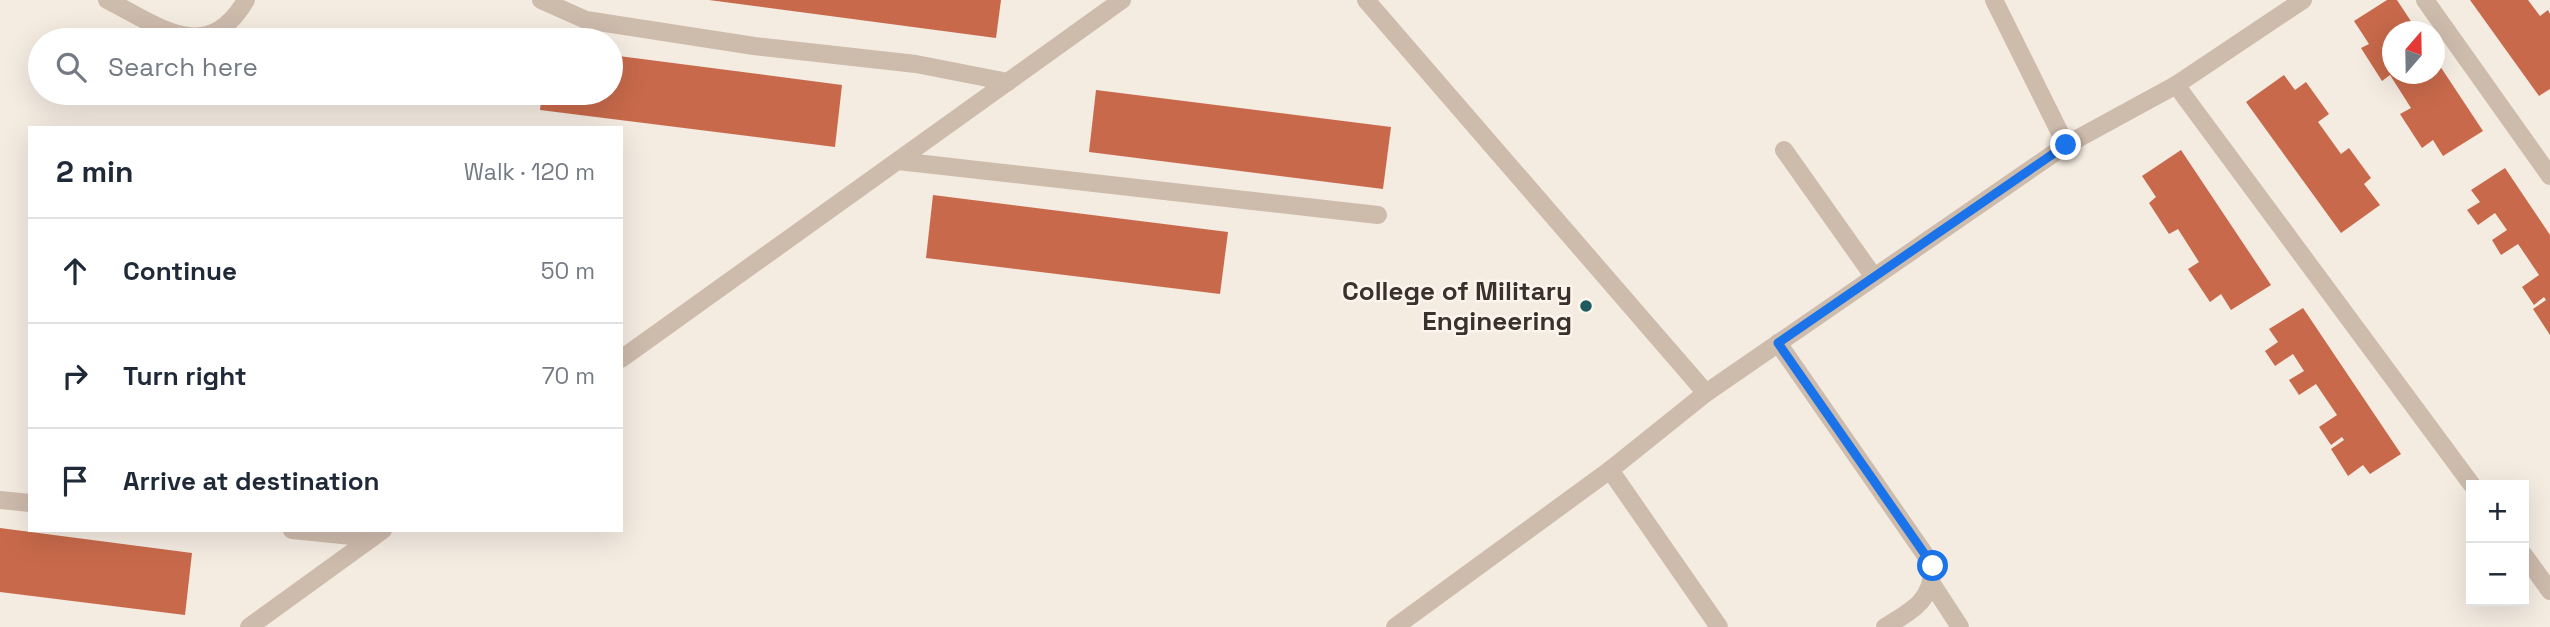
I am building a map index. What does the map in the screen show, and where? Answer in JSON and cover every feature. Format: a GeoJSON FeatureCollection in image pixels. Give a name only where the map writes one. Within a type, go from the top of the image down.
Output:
{"type":"FeatureCollection","features":[{"type":"Feature","properties":{"kind":"street"},"geometry":{"type":"LineString","coordinates":[[107,0],[163,28]]}},
{"type":"Feature","properties":{"kind":"street"},"geometry":{"type":"LineString","coordinates":[[222,28],[237,15],[246,0]]}},
{"type":"Feature","properties":{"kind":"street"},"geometry":{"type":"LineString","coordinates":[[541,0],[586,20],[754,46],[916,64],[1008,82]]}},
{"type":"Feature","properties":{"kind":"street"},"geometry":{"type":"LineString","coordinates":[[623,358],[1122,0]]}},
{"type":"Feature","properties":{"kind":"street"},"geometry":{"type":"LineString","coordinates":[[1366,0],[1706,393]]}},
{"type":"Feature","properties":{"kind":"street"},"geometry":{"type":"LineString","coordinates":[[1994,0],[2066,145]]}},
{"type":"Feature","properties":{"kind":"street"},"geometry":{"type":"LineString","coordinates":[[1395,627],[1610,470],[1706,393],[1778,343],[2066,145],[2176,85],[2302,0]]}},
{"type":"Feature","properties":{"kind":"street"},"geometry":{"type":"LineString","coordinates":[[2425,0],[2550,176]]}},
{"type":"Feature","properties":{"kind":"street"},"geometry":{"type":"LineString","coordinates":[[2176,85],[2468,480]]}},
{"type":"Feature","properties":{"kind":"street"},"geometry":{"type":"LineString","coordinates":[[1784,150],[1874,277]]}},
{"type":"Feature","properties":{"kind":"street"},"geometry":{"type":"LineString","coordinates":[[898,161],[1378,215]]}},
{"type":"Feature","properties":{"kind":"street"},"geometry":{"type":"LineString","coordinates":[[1778,343],[1933,566],[1932,584],[1917,607],[1885,627]]}},
{"type":"Feature","properties":{"kind":"street"},"geometry":{"type":"LineString","coordinates":[[1610,470],[1719,627]]}},
{"type":"Feature","properties":{"kind":"street"},"geometry":{"type":"LineString","coordinates":[[0,500],[28,503]]}},
{"type":"Feature","properties":{"kind":"street"},"geometry":{"type":"LineString","coordinates":[[335,532],[378,534]]}},
{"type":"Feature","properties":{"kind":"street"},"geometry":{"type":"LineString","coordinates":[[248,627],[378,534]]}},
{"type":"Feature","properties":{"kind":"street"},"geometry":{"type":"LineString","coordinates":[[2529,562],[2550,591]]}},
{"type":"Feature","properties":{"kind":"street"},"geometry":{"type":"LineString","coordinates":[[1932,584],[1960,627]]}},
{"type":"Feature","properties":{"kind":"building"},"geometry":{"type":"Polygon","coordinates":[[[709,0],[1001,0],[996,38],[709,0]]]}},
{"type":"Feature","properties":{"kind":"building"},"geometry":{"type":"Polygon","coordinates":[[[2387,0],[2397,0],[2411,21],[2382,21],[2382,81],[2361,48],[2369,44],[2354,21],[2387,0]]]}},
{"type":"Feature","properties":{"kind":"building"},"geometry":{"type":"Polygon","coordinates":[[[2470,0],[2528,0],[2540,16],[2548,10],[2550,89],[2539,96],[2470,0]]]}},
{"type":"Feature","properties":{"kind":"building"},"geometry":{"type":"Polygon","coordinates":[[[623,57],[842,85],[835,147],[540,110],[541,105],[623,105],[623,57]]]}},
{"type":"Feature","properties":{"kind":"building"},"geometry":{"type":"Polygon","coordinates":[[[2445,74],[2483,131],[2443,156],[2433,140],[2422,148],[2400,114],[2411,108],[2396,84],[2445,84],[2445,74]]]}},
{"type":"Feature","properties":{"kind":"building"},"geometry":{"type":"Polygon","coordinates":[[[2284,75],[2295,90],[2306,82],[2329,114],[2318,122],[2341,154],[2349,148],[2371,178],[2364,184],[2380,205],[2341,233],[2246,102],[2284,75]]]}},
{"type":"Feature","properties":{"kind":"building"},"geometry":{"type":"Polygon","coordinates":[[[1096,90],[1391,127],[1383,189],[1089,152],[1096,90]]]}},
{"type":"Feature","properties":{"kind":"building"},"geometry":{"type":"Polygon","coordinates":[[[2181,150],[2271,285],[2231,310],[2221,294],[2210,302],[2188,269],[2199,262],[2178,229],[2169,234],[2149,203],[2156,197],[2142,176],[2181,150]]]}},
{"type":"Feature","properties":{"kind":"building"},"geometry":{"type":"Polygon","coordinates":[[[2505,168],[2550,235],[2550,335],[2533,309],[2546,300],[2544,297],[2534,305],[2522,287],[2539,275],[2518,244],[2501,255],[2492,240],[2507,230],[2495,213],[2478,225],[2467,210],[2480,202],[2471,190],[2505,168]]]}},
{"type":"Feature","properties":{"kind":"building"},"geometry":{"type":"Polygon","coordinates":[[[933,195],[1228,232],[1220,294],[926,258],[933,195]]]}},
{"type":"Feature","properties":{"kind":"building"},"geometry":{"type":"Polygon","coordinates":[[[2303,308],[2401,454],[2370,474],[2363,465],[2348,476],[2331,449],[2344,440],[2342,437],[2331,445],[2319,427],[2337,415],[2316,384],[2299,395],[2289,380],[2304,371],[2293,354],[2275,366],[2265,351],[2278,342],[2269,329],[2303,308]]]}},
{"type":"Feature","properties":{"kind":"building"},"geometry":{"type":"Polygon","coordinates":[[[0,528],[192,553],[185,615],[0,592],[0,528]]]}},
{"type":"Feature","properties":{"kind":"place","name":"College of Military Engineering"},"geometry":{"type":"Point","coordinates":[1586,306]}},
{"type":"Feature","properties":{"kind":"route"},"geometry":{"type":"LineString","coordinates":[[1933,566],[1778,343],[2066,145]]}}]}
